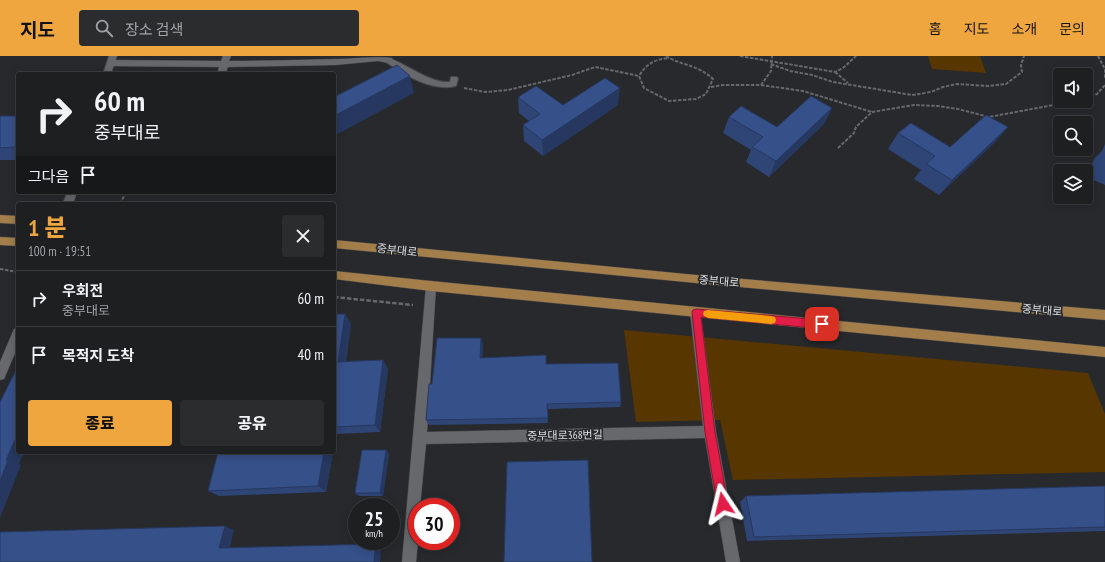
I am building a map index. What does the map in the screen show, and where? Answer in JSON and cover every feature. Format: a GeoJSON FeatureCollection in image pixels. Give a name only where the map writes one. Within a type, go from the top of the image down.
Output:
{"type":"FeatureCollection","features":[{"type":"Feature","properties":{"kind":"main road"},"geometry":{"type":"LineString","coordinates":[[0,219],[16,220]]}},
{"type":"Feature","properties":{"kind":"main road"},"geometry":{"type":"LineString","coordinates":[[0,241],[16,242]]}},
{"type":"Feature","properties":{"kind":"main road","name":"중부대로"},"geometry":{"type":"LineString","coordinates":[[336,244],[696,279],[1105,315]]}},
{"type":"Feature","properties":{"kind":"main road"},"geometry":{"type":"LineString","coordinates":[[336,275],[431,286],[1105,352]]}},
{"type":"Feature","properties":{"kind":"street"},"geometry":{"type":"LineString","coordinates":[[108,72],[112,60],[342,62],[374,57],[386,58],[388,60]]}},
{"type":"Feature","properties":{"kind":"street"},"geometry":{"type":"LineString","coordinates":[[222,72],[226,60]]}},
{"type":"Feature","properties":{"kind":"street"},"geometry":{"type":"LineString","coordinates":[[409,562],[431,286]]}},
{"type":"Feature","properties":{"kind":"street"},"geometry":{"type":"LineString","coordinates":[[696,312],[710,432],[733,562]]}},
{"type":"Feature","properties":{"kind":"street"},"geometry":{"type":"LineString","coordinates":[[0,375],[16,338]]}},
{"type":"Feature","properties":{"kind":"street","name":"중부대로368번길"},"geometry":{"type":"LineString","coordinates":[[420,438],[710,432]]}},
{"type":"Feature","properties":{"kind":"lane"},"geometry":{"type":"LineString","coordinates":[[388,60],[396,66],[434,84],[449,86],[453,84],[454,79]]}},
{"type":"Feature","properties":{"kind":"path"},"geometry":{"type":"LineString","coordinates":[[740,56],[771,60],[796,66],[835,72],[849,84]]}},
{"type":"Feature","properties":{"kind":"path"},"geometry":{"type":"LineString","coordinates":[[760,85],[771,71],[770,64],[772,56]]}},
{"type":"Feature","properties":{"kind":"path"},"geometry":{"type":"LineString","coordinates":[[835,72],[856,56]]}},
{"type":"Feature","properties":{"kind":"path"},"geometry":{"type":"LineString","coordinates":[[770,64],[790,71],[812,75],[833,82],[912,95],[931,92],[956,84],[988,86],[1006,84],[1022,72],[1024,56]]}},
{"type":"Feature","properties":{"kind":"path"},"geometry":{"type":"LineString","coordinates":[[1098,56],[1105,69],[1105,78]]}},
{"type":"Feature","properties":{"kind":"path"},"geometry":{"type":"LineString","coordinates":[[668,57],[694,65],[713,80],[706,94],[696,99],[669,101],[644,88],[639,76],[642,69],[654,61],[668,57]]}},
{"type":"Feature","properties":{"kind":"path"},"geometry":{"type":"LineString","coordinates":[[462,88],[485,92],[508,90],[572,75],[595,67],[639,76]]}},
{"type":"Feature","properties":{"kind":"path"},"geometry":{"type":"LineString","coordinates":[[710,88],[716,85],[780,85],[872,112],[914,105],[958,109],[989,117],[1053,105]]}},
{"type":"Feature","properties":{"kind":"path"},"geometry":{"type":"LineString","coordinates":[[1093,96],[1101,92],[1105,86]]}},
{"type":"Feature","properties":{"kind":"path"},"geometry":{"type":"LineString","coordinates":[[838,148],[854,133],[856,127],[872,112]]}},
{"type":"Feature","properties":{"kind":"path"},"geometry":{"type":"LineString","coordinates":[[0,269],[16,272]]}},
{"type":"Feature","properties":{"kind":"path"},"geometry":{"type":"LineString","coordinates":[[336,297],[413,304]]}},
{"type":"Feature","properties":{"kind":"shaded area"},"geometry":{"type":"Polygon","coordinates":[[[928,56],[980,56],[986,73],[932,69],[928,56]]]}},
{"type":"Feature","properties":{"kind":"shaded area"},"geometry":{"type":"Polygon","coordinates":[[[624,330],[1088,373],[1105,414],[1105,472],[733,480],[720,420],[636,422],[624,330]]]}},
{"type":"Feature","properties":{"kind":"building"},"geometry":{"type":"Polygon","coordinates":[[[397,65],[410,76],[336,115],[336,96],[397,65]]]}},
{"type":"Feature","properties":{"kind":"building"},"geometry":{"type":"Polygon","coordinates":[[[605,78],[620,88],[542,140],[523,125],[540,114],[518,97],[536,86],[563,105],[605,78]]]}},
{"type":"Feature","properties":{"kind":"building"},"geometry":{"type":"Polygon","coordinates":[[[811,96],[832,108],[776,161],[752,147],[763,137],[729,117],[741,106],[777,127],[811,96]]]}},
{"type":"Feature","properties":{"kind":"building"},"geometry":{"type":"Polygon","coordinates":[[[986,115],[1008,127],[952,180],[926,164],[935,156],[898,133],[911,123],[950,147],[986,115]]]}},
{"type":"Feature","properties":{"kind":"building"},"geometry":{"type":"Polygon","coordinates":[[[0,116],[16,116],[16,145],[15,147],[0,148],[0,116]]]}},
{"type":"Feature","properties":{"kind":"building"},"geometry":{"type":"Polygon","coordinates":[[[336,314],[345,314],[338,362],[383,360],[375,425],[336,427],[336,314]]]}},
{"type":"Feature","properties":{"kind":"building"},"geometry":{"type":"Polygon","coordinates":[[[437,338],[481,338],[480,358],[546,355],[546,364],[618,363],[621,402],[547,404],[548,418],[426,420],[429,384],[432,384],[437,338]]]}},
{"type":"Feature","properties":{"kind":"building"},"geometry":{"type":"Polygon","coordinates":[[[16,370],[16,438],[6,460],[8,460],[0,481],[0,402],[16,370]]]}},
{"type":"Feature","properties":{"kind":"building"},"geometry":{"type":"Polygon","coordinates":[[[362,450],[386,450],[380,493],[355,493],[362,450]]]}},
{"type":"Feature","properties":{"kind":"building"},"geometry":{"type":"Polygon","coordinates":[[[217,454],[324,454],[318,486],[208,491],[217,454]]]}},
{"type":"Feature","properties":{"kind":"building"},"geometry":{"type":"Polygon","coordinates":[[[588,460],[592,562],[504,562],[507,462],[588,460]]]}},
{"type":"Feature","properties":{"kind":"building"},"geometry":{"type":"Polygon","coordinates":[[[1105,486],[1105,527],[754,537],[746,496],[1105,486]]]}},
{"type":"Feature","properties":{"kind":"building"},"geometry":{"type":"Polygon","coordinates":[[[225,526],[219,548],[348,545],[348,550],[375,550],[374,562],[0,562],[0,532],[225,526]]]}},
{"type":"Feature","properties":{"kind":"slow traffic"},"geometry":{"type":"LineString","coordinates":[[708,314],[771,320]]}},
{"type":"Feature","properties":{"kind":"route"},"geometry":{"type":"LineString","coordinates":[[723,504],[710,432],[696,312],[822,324]]}}]}
